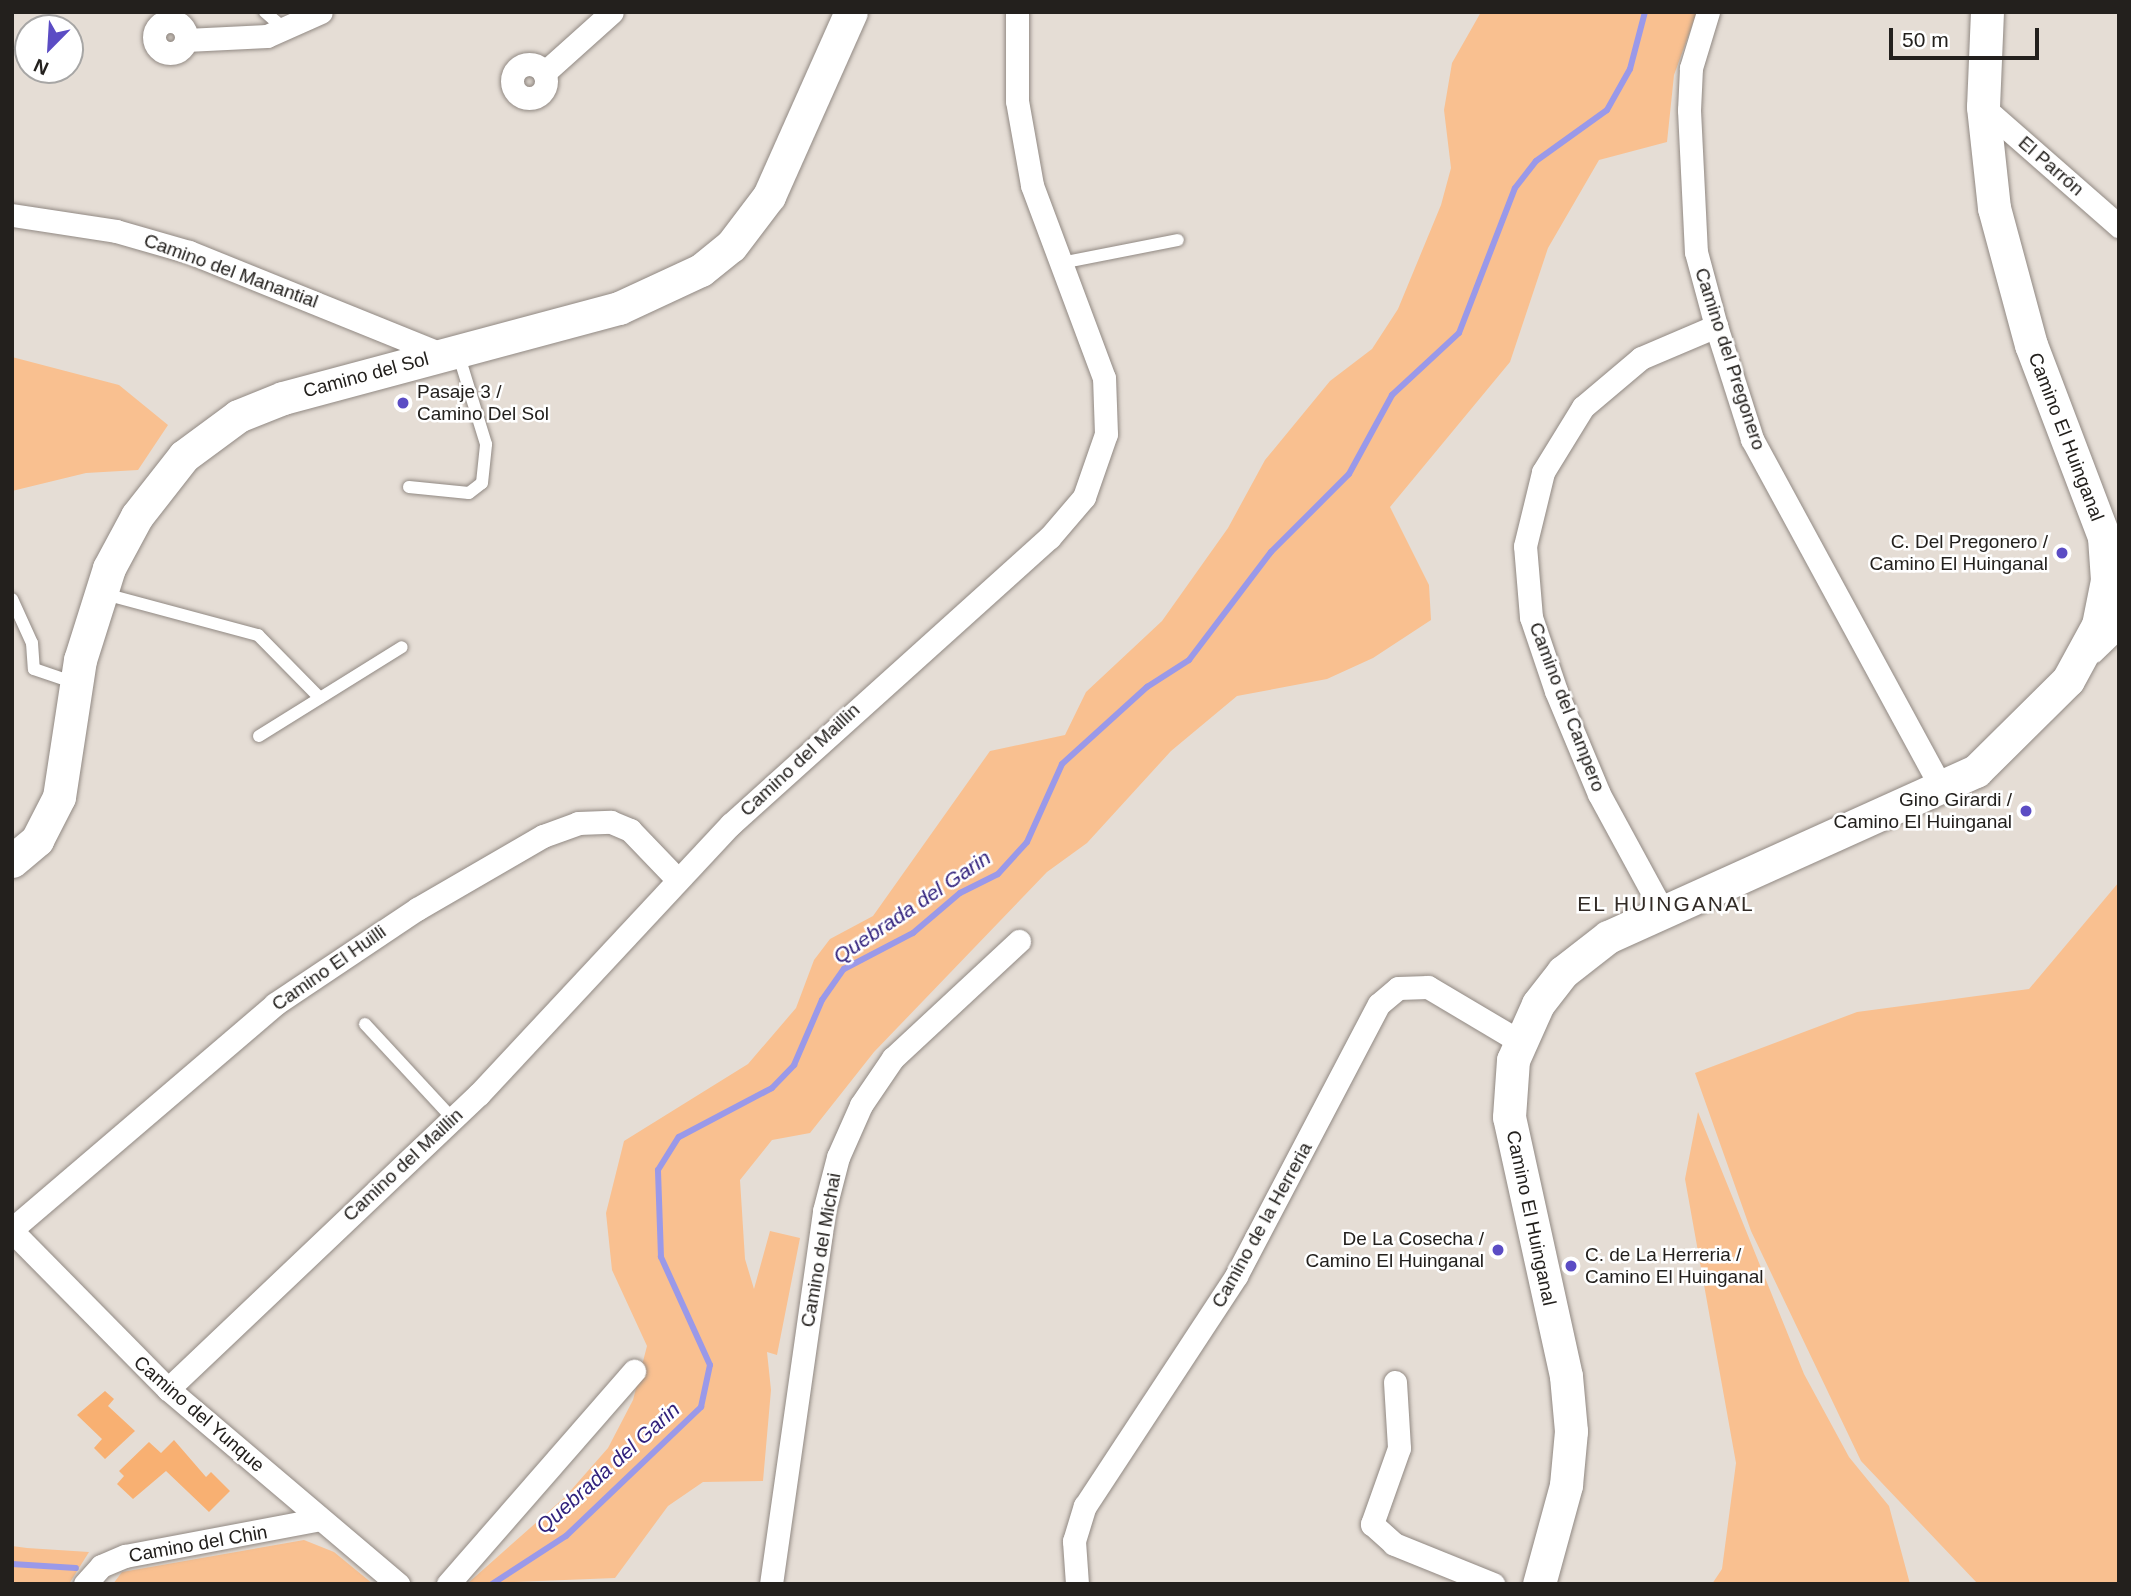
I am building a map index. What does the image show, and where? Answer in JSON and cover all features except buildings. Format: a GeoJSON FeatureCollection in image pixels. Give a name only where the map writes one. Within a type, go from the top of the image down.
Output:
{"type":"FeatureCollection","features":[{"type":"Feature","properties":{"kind":"street"},"geometry":{"type":"LineString","coordinates":[[186,40],[245,40],[287,31],[321,12]]}},
{"type":"Feature","properties":{"kind":"street"},"geometry":{"type":"LineString","coordinates":[[544,73],[612,12]]}},
{"type":"Feature","properties":{"kind":"street","name":"Camino del Sol"},"geometry":{"type":"LineString","coordinates":[[12,861],[37,840],[60,797],[76,683],[99,592],[155,489],[219,428],[283,398],[619,308],[716,259],[769,196],[851,12]]}},
{"type":"Feature","properties":{"kind":"street","name":"Camino del Maillin"},"geometry":{"type":"LineString","coordinates":[[168,1389],[454,1120],[677,879],[785,771],[1049,538],[1084,497],[1102,452],[1106,397],[1094,342],[1061,263],[1024,148],[1017,12]]}},
{"type":"Feature","properties":{"kind":"street","name":"Camino del Pregonero"},"geometry":{"type":"LineString","coordinates":[[1708,12],[1691,68],[1689,110],[1696,251],[1716,326],[1752,439],[1942,789]]}},
{"type":"Feature","properties":{"kind":"street","name":"Camino El Huinganal"},"geometry":{"type":"LineString","coordinates":[[1539,1584],[1566,1485],[1571,1431],[1566,1376],[1511,1138],[1510,1079],[1519,1041],[1549,987],[1577,959],[1663,912],[1942,789],[1994,757],[2078,666],[2104,603],[2104,537],[2012,281],[1988,174],[1983,107],[1987,12]]}},
{"type":"Feature","properties":{"kind":"street","name":"El Parrón"},"geometry":{"type":"LineString","coordinates":[[1983,107],[2119,226]]}},
{"type":"Feature","properties":{"kind":"street","name":"Camino del Manantial"},"geometry":{"type":"LineString","coordinates":[[12,215],[116,231],[190,252],[450,352]]}},
{"type":"Feature","properties":{"kind":"street","name":"Camino del Campero"},"geometry":{"type":"LineString","coordinates":[[1663,912],[1599,794],[1556,691],[1531,617],[1525,547],[1543,472],[1583,407],[1641,358],[1716,326]]}},
{"type":"Feature","properties":{"kind":"street"},"geometry":{"type":"LineString","coordinates":[[2078,666],[2119,625]]}},
{"type":"Feature","properties":{"kind":"street","name":"Camino El Huilli"},"geometry":{"type":"LineString","coordinates":[[12,1230],[275,1004],[417,908],[543,836],[578,822],[611,822],[630,830],[677,879]]}},
{"type":"Feature","properties":{"kind":"street","name":"Camino del Michai"},"geometry":{"type":"LineString","coordinates":[[771,1584],[824,1211],[838,1157],[861,1105],[893,1058],[1018,941]]}},
{"type":"Feature","properties":{"kind":"street","name":"Camino de la Herreria"},"geometry":{"type":"LineString","coordinates":[[1077,1584],[1074,1541],[1085,1506],[1236,1276],[1378,1004],[1398,988],[1428,987],[1519,1041]]}},
{"type":"Feature","properties":{"kind":"street","name":"Camino del Yunque"},"geometry":{"type":"LineString","coordinates":[[12,1230],[168,1389],[398,1584]]}},
{"type":"Feature","properties":{"kind":"street"},"geometry":{"type":"LineString","coordinates":[[448,1584],[634,1371]]}},
{"type":"Feature","properties":{"kind":"street"},"geometry":{"type":"LineString","coordinates":[[1395,1382],[1399,1448],[1372,1524],[1394,1544],[1493,1584]]}},
{"type":"Feature","properties":{"kind":"street","name":"Camino del Chin"},"geometry":{"type":"LineString","coordinates":[[85,1584],[101,1566],[125,1556],[320,1519]]}},
{"type":"Feature","properties":{"kind":"lane"},"geometry":{"type":"LineString","coordinates":[[265,12],[287,31]]}},
{"type":"Feature","properties":{"kind":"lane"},"geometry":{"type":"LineString","coordinates":[[1061,263],[1178,240]]}},
{"type":"Feature","properties":{"kind":"lane"},"geometry":{"type":"LineString","coordinates":[[409,487],[469,493],[482,483],[486,444],[450,352]]}},
{"type":"Feature","properties":{"kind":"lane"},"geometry":{"type":"LineString","coordinates":[[99,592],[258,635],[320,698]]}},
{"type":"Feature","properties":{"kind":"lane"},"geometry":{"type":"LineString","coordinates":[[12,599],[32,643],[34,669],[76,683]]}},
{"type":"Feature","properties":{"kind":"lane"},"geometry":{"type":"LineString","coordinates":[[259,736],[402,647]]}},
{"type":"Feature","properties":{"kind":"lane"},"geometry":{"type":"LineString","coordinates":[[365,1024],[454,1120]]}},
{"type":"Feature","properties":{"kind":"shaded area"},"geometry":{"type":"Polygon","coordinates":[[[1481,12],[1697,12],[1674,75],[1667,142],[1599,160],[1548,248],[1510,362],[1390,507],[1429,585],[1431,620],[1373,658],[1327,679],[1237,696],[1171,751],[1087,843],[1047,872],[874,1052],[810,1133],[772,1140],[740,1180],[745,1259],[754,1289],[770,1231],[800,1238],[777,1355],[767,1352],[771,1390],[763,1481],[703,1482],[668,1506],[615,1578],[467,1584],[565,1497],[608,1448],[633,1400],[647,1346],[612,1270],[606,1213],[624,1141],[748,1064],[796,1008],[814,960],[830,939],[873,916],[990,751],[1065,735],[1086,692],[1162,621],[1228,528],[1265,460],[1330,381],[1372,349],[1398,309],[1441,205],[1451,168],[1444,110],[1452,63],[1481,12]]]}},
{"type":"Feature","properties":{"kind":"shaded area"},"geometry":{"type":"Polygon","coordinates":[[[12,357],[119,385],[168,425],[138,470],[86,473],[12,491],[12,357]]]}},
{"type":"Feature","properties":{"kind":"shaded area"},"geometry":{"type":"Polygon","coordinates":[[[2119,882],[2119,1584],[1978,1584],[1861,1461],[1751,1231],[1695,1073],[1857,1012],[2029,989],[2119,882]]]}},
{"type":"Feature","properties":{"kind":"shaded area"},"geometry":{"type":"Polygon","coordinates":[[[1698,1112],[1804,1374],[1849,1457],[1889,1506],[1910,1584],[1712,1584],[1722,1569],[1736,1463],[1685,1179],[1698,1112]]]}},
{"type":"Feature","properties":{"kind":"shaded area"},"geometry":{"type":"Polygon","coordinates":[[[304,1540],[334,1552],[373,1584],[113,1584],[122,1572],[304,1540]]]}},
{"type":"Feature","properties":{"kind":"shaded area"},"geometry":{"type":"Polygon","coordinates":[[[12,1546],[89,1552],[69,1584],[12,1584],[12,1546]]]}},
{"type":"Feature","properties":{"kind":"waterway","name":"Quebrada del Garin"},"geometry":{"type":"LineString","coordinates":[[492,1584],[566,1536],[701,1407],[710,1365],[661,1257],[658,1170],[679,1137],[772,1088],[794,1065],[822,1000],[844,969],[913,933],[960,893],[998,874],[1027,842],[1062,764],[1147,687],[1189,660],[1271,552],[1349,474],[1392,395],[1459,333],[1515,188],[1536,161],[1607,110],[1630,69],[1645,12]]}},
{"type":"Feature","properties":{"kind":"waterway"},"geometry":{"type":"LineString","coordinates":[[12,1564],[76,1568]]}},
{"type":"Feature","properties":{"kind":"place","name":"Pasaje 3 / Camino Del Sol"},"geometry":{"type":"Point","coordinates":[403,403]}},
{"type":"Feature","properties":{"kind":"place","name":"C. Del Pregonero / Camino El Huinganal"},"geometry":{"type":"Point","coordinates":[2062,553]}},
{"type":"Feature","properties":{"kind":"place","name":"Gino Girardi / Camino El Huinganal"},"geometry":{"type":"Point","coordinates":[2026,811]}},
{"type":"Feature","properties":{"kind":"place","name":"De La Cosecha / Camino El Huinganal"},"geometry":{"type":"Point","coordinates":[1498,1250]}},
{"type":"Feature","properties":{"kind":"place","name":"C. de La Herreria / Camino El Huinganal"},"geometry":{"type":"Point","coordinates":[1571,1266]}},
{"type":"Feature","properties":{"kind":"district","name":"EL HUINGANAL"},"geometry":{"type":"Point","coordinates":[1666,904]}}]}
